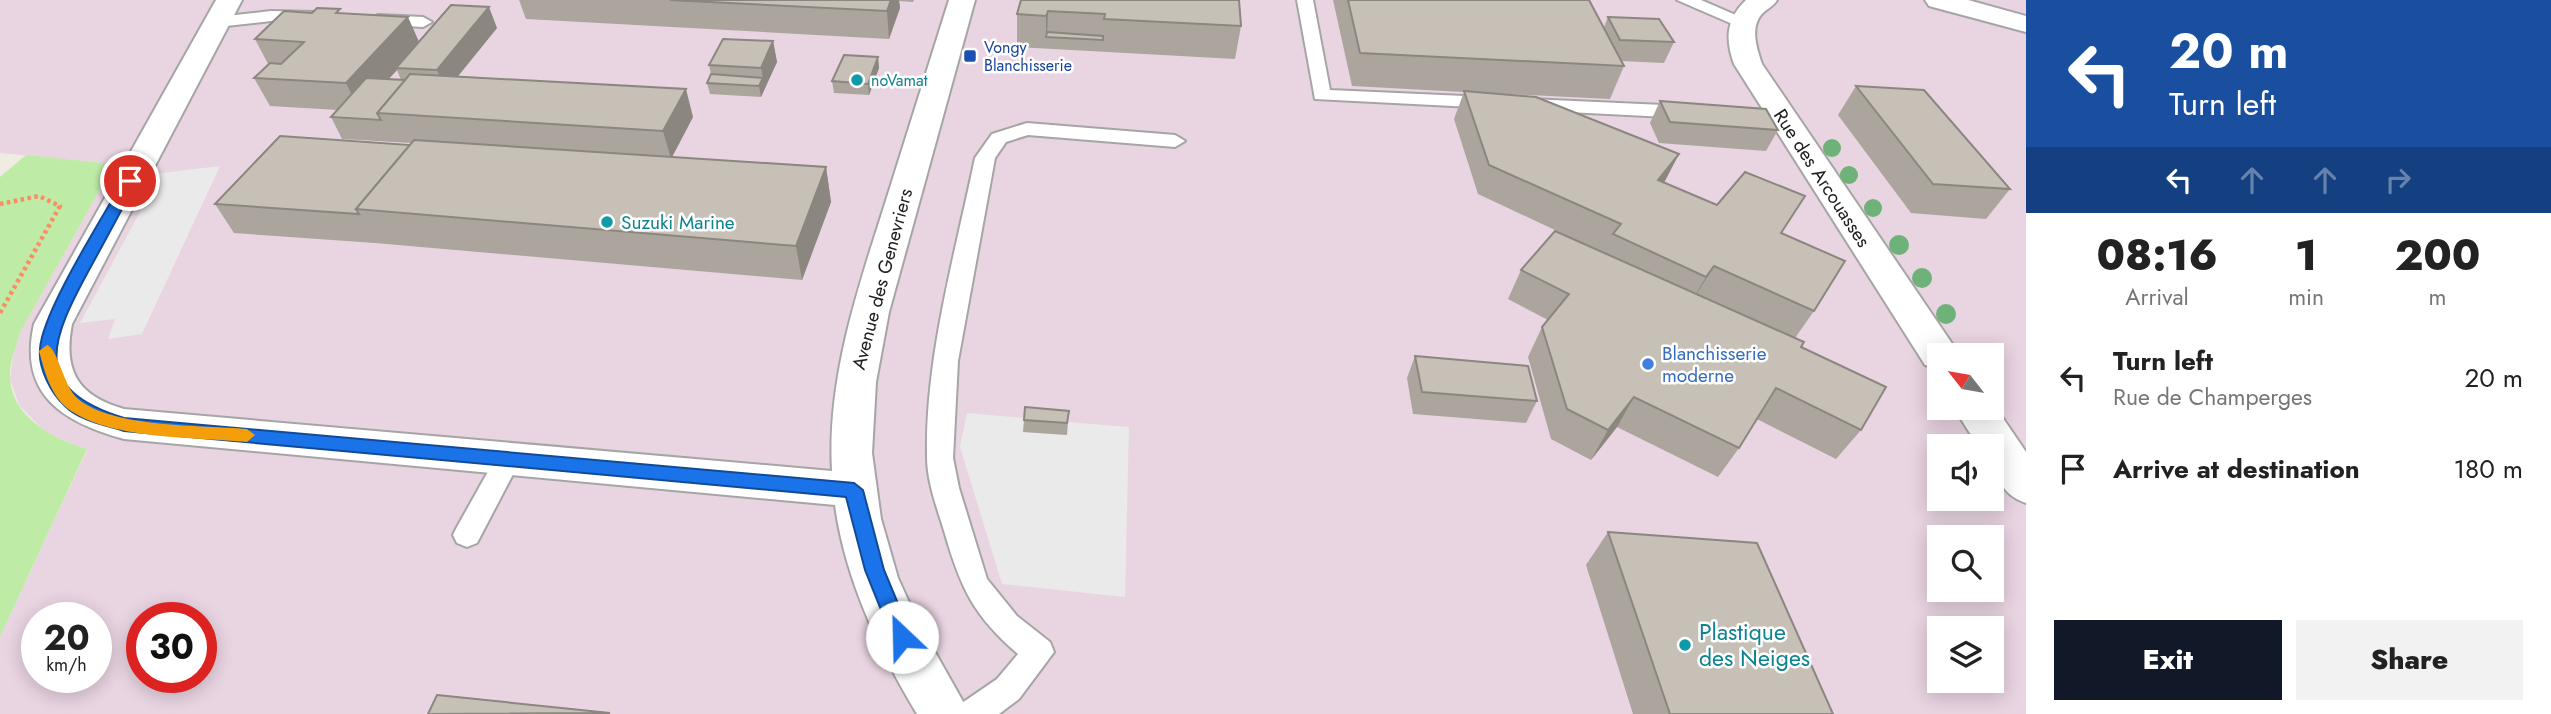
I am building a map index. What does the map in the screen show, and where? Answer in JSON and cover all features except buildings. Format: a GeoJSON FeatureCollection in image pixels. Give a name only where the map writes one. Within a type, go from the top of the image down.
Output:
{"type":"FeatureCollection","features":[{"type":"Feature","properties":{"kind":"street","name":"Avenue des Genevriers"},"geometry":{"type":"LineString","coordinates":[[951,714],[893,619],[874,570],[854,490],[852,414],[863,341],[962,0]]}},
{"type":"Feature","properties":{"kind":"street"},"geometry":{"type":"LineString","coordinates":[[1938,0],[2026,24]]}},
{"type":"Feature","properties":{"kind":"street"},"geometry":{"type":"LineString","coordinates":[[223,11],[60,310],[49,338],[47,352],[55,380],[72,402],[89,414],[124,424],[854,490]]}},
{"type":"Feature","properties":{"kind":"street","name":"Rue des Arcouasses"},"geometry":{"type":"LineString","coordinates":[[1754,11],[1739,34],[1741,47],[1767,116],[1930,343]]}},
{"type":"Feature","properties":{"kind":"street"},"geometry":{"type":"LineString","coordinates":[[2004,445],[2026,486]]}},
{"type":"Feature","properties":{"kind":"lane"},"geometry":{"type":"LineString","coordinates":[[1305,0],[1322,95],[1712,113]]}},
{"type":"Feature","properties":{"kind":"lane"},"geometry":{"type":"LineString","coordinates":[[1685,0],[1754,11]]}},
{"type":"Feature","properties":{"kind":"lane"},"geometry":{"type":"LineString","coordinates":[[223,11],[271,16],[326,17]]}},
{"type":"Feature","properties":{"kind":"lane"},"geometry":{"type":"LineString","coordinates":[[354,19],[423,22]]}},
{"type":"Feature","properties":{"kind":"lane"},"geometry":{"type":"LineString","coordinates":[[951,714],[1007,689],[1039,652],[1006,625],[986,603],[974,583],[945,488],[940,458],[946,361],[989,147],[999,138],[1027,130],[1175,141]]}},
{"type":"Feature","properties":{"kind":"lane"},"geometry":{"type":"LineString","coordinates":[[467,535],[508,459]]}},
{"type":"Feature","properties":{"kind":"path"},"geometry":{"type":"LineString","coordinates":[[0,204],[38,196],[51,199],[60,206],[0,313]]}},
{"type":"Feature","properties":{"kind":"path"},"geometry":{"type":"LineString","coordinates":[[0,307],[7,300]]}},
{"type":"Feature","properties":{"kind":"shaded area"},"geometry":{"type":"Polygon","coordinates":[[[0,0],[2026,0],[2026,714],[0,714],[0,637],[87,450],[45,432],[19,405],[10,379],[14,350],[21,331],[114,164],[0,153],[0,0]]]}},
{"type":"Feature","properties":{"kind":"shaded area"},"geometry":{"type":"Polygon","coordinates":[[[220,166],[142,334],[108,339],[115,319],[80,323],[161,173],[220,166]]]}},
{"type":"Feature","properties":{"kind":"shaded area"},"geometry":{"type":"Polygon","coordinates":[[[967,413],[1025,418],[1024,432],[1066,435],[1068,422],[1129,427],[1125,597],[1002,584],[960,447],[967,413]]]}},
{"type":"Feature","properties":{"kind":"green space"},"geometry":{"type":"Polygon","coordinates":[[[26,155],[114,164],[21,331],[12,361],[10,379],[13,393],[27,416],[49,433],[87,449],[0,637],[0,177],[26,155]]]}},
{"type":"Feature","properties":{"kind":"slow traffic"},"geometry":{"type":"LineString","coordinates":[[47,351],[55,380],[72,402],[89,414],[124,424],[247,435]]}},
{"type":"Feature","properties":{"kind":"place","name":"Vongy Blanchisserie"},"geometry":{"type":"Point","coordinates":[970,56]}},
{"type":"Feature","properties":{"kind":"place","name":"noVamat"},"geometry":{"type":"Point","coordinates":[857,80]}},
{"type":"Feature","properties":{"kind":"place","name":"Suzuki Marine"},"geometry":{"type":"Point","coordinates":[607,222]}},
{"type":"Feature","properties":{"kind":"place","name":"Blanchisserie moderne"},"geometry":{"type":"Point","coordinates":[1648,364]}},
{"type":"Feature","properties":{"kind":"place","name":"Plastique des Neiges"},"geometry":{"type":"Point","coordinates":[1685,645]}},
{"type":"Feature","properties":{"kind":"route"},"geometry":{"type":"LineString","coordinates":[[130,181],[60,310],[49,338],[47,352],[55,380],[72,402],[89,414],[124,424],[854,490],[874,570],[902,637]]}}]}
